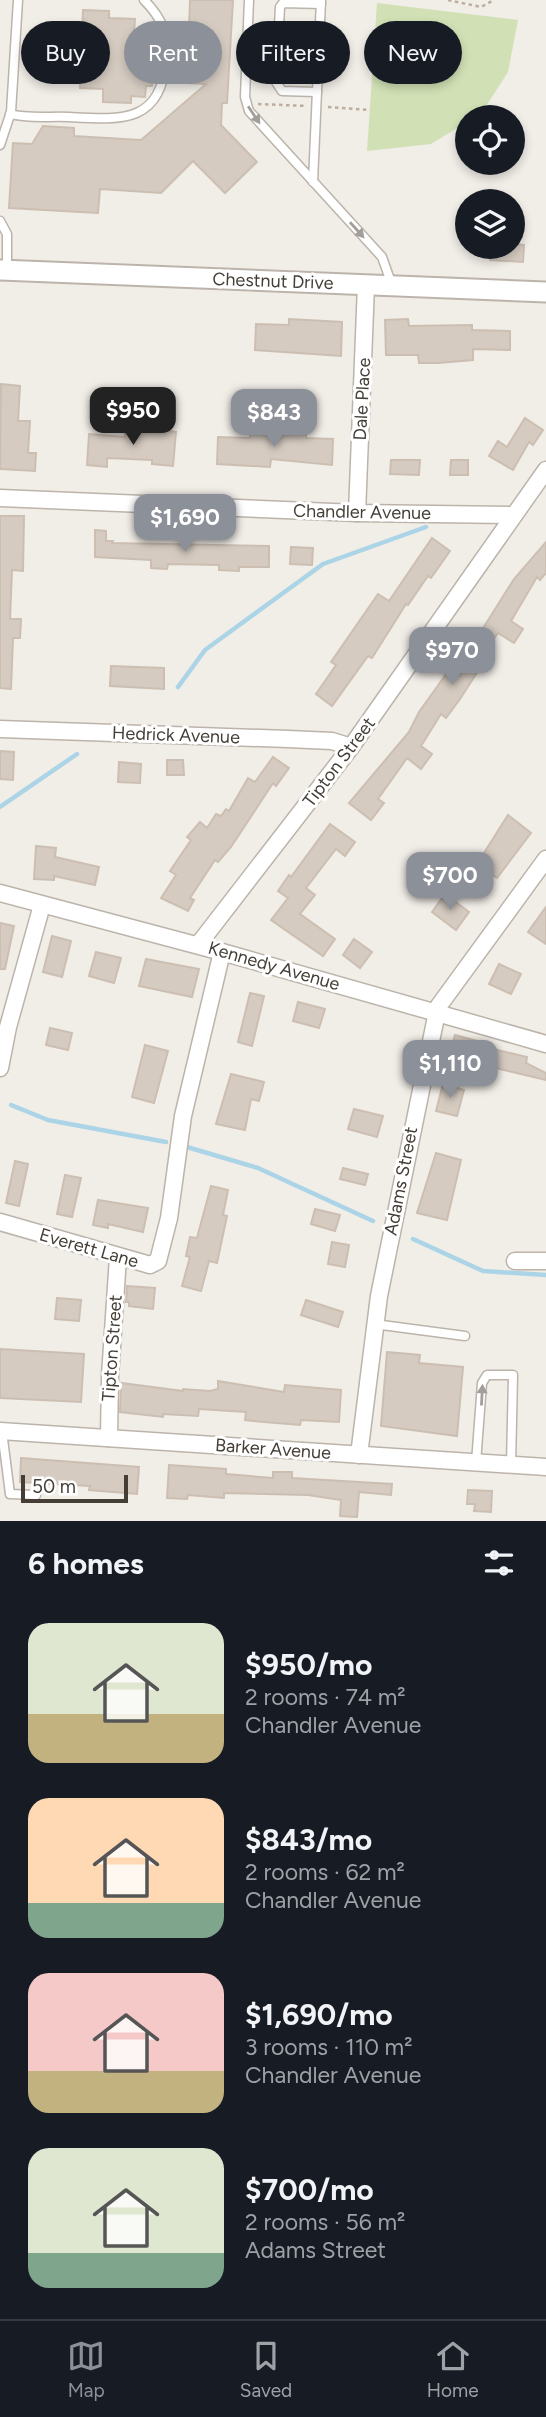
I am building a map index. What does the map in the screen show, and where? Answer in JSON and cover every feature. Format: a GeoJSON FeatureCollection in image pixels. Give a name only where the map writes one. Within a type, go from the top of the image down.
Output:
{"type":"FeatureCollection","features":[{"type":"Feature","properties":{"kind":"street","name":"Chestnut Drive"},"geometry":{"type":"LineString","coordinates":[[3,270],[546,292]]}},
{"type":"Feature","properties":{"kind":"street","name":"Dale Place"},"geometry":{"type":"LineString","coordinates":[[357,513],[366,285]]}},
{"type":"Feature","properties":{"kind":"street","name":"Tipton Street"},"geometry":{"type":"LineString","coordinates":[[198,946],[351,747],[546,470]]}},
{"type":"Feature","properties":{"kind":"street","name":"Chandler Avenue"},"geometry":{"type":"LineString","coordinates":[[0,498],[357,513],[514,515]]}},
{"type":"Feature","properties":{"kind":"street","name":"Hedrick Avenue"},"geometry":{"type":"LineString","coordinates":[[0,729],[332,741],[351,747]]}},
{"type":"Feature","properties":{"kind":"street","name":"Adams Street"},"geometry":{"type":"LineString","coordinates":[[359,1455],[374,1324],[401,1176],[437,1012],[546,859]]}},
{"type":"Feature","properties":{"kind":"street","name":"Kennedy Avenue"},"geometry":{"type":"LineString","coordinates":[[0,893],[222,952],[546,1044]]}},
{"type":"Feature","properties":{"kind":"street"},"geometry":{"type":"LineString","coordinates":[[0,1068],[8,1027],[42,905]]}},
{"type":"Feature","properties":{"kind":"street","name":"Everett Lane"},"geometry":{"type":"LineString","coordinates":[[0,1222],[150,1265],[158,1261],[183,1116],[222,952]]}},
{"type":"Feature","properties":{"kind":"street","name":"Tipton Street"},"geometry":{"type":"LineString","coordinates":[[109,1438],[118,1257]]}},
{"type":"Feature","properties":{"kind":"street"},"geometry":{"type":"LineString","coordinates":[[515,1261],[546,1261]]}},
{"type":"Feature","properties":{"kind":"street","name":"Barker Avenue"},"geometry":{"type":"LineString","coordinates":[[1,1431],[546,1467]]}},
{"type":"Feature","properties":{"kind":"lane"},"geometry":{"type":"LineString","coordinates":[[0,145],[10,114],[18,0]]}},
{"type":"Feature","properties":{"kind":"lane"},"geometry":{"type":"LineString","coordinates":[[10,114],[117,120],[138,113],[161,89],[167,44],[164,26],[144,0]]}},
{"type":"Feature","properties":{"kind":"lane"},"geometry":{"type":"LineString","coordinates":[[249,0],[246,104],[254,117],[382,257],[392,285]]}},
{"type":"Feature","properties":{"kind":"lane"},"geometry":{"type":"LineString","coordinates":[[313,182],[317,92],[321,2],[283,3],[280,11],[278,88],[317,92]]}},
{"type":"Feature","properties":{"kind":"lane"},"geometry":{"type":"LineString","coordinates":[[0,221],[7,234],[3,270]]}},
{"type":"Feature","properties":{"kind":"lane"},"geometry":{"type":"LineString","coordinates":[[374,1324],[465,1336]]}},
{"type":"Feature","properties":{"kind":"lane"},"geometry":{"type":"LineString","coordinates":[[476,1463],[482,1383],[487,1375],[505,1373],[513,1375],[511,1465]]}},
{"type":"Feature","properties":{"kind":"lane"},"geometry":{"type":"LineString","coordinates":[[1,1431],[10,1494],[36,1495]]}},
{"type":"Feature","properties":{"kind":"path"},"geometry":{"type":"LineString","coordinates":[[448,0],[481,7],[494,0]]}},
{"type":"Feature","properties":{"kind":"green space"},"geometry":{"type":"Polygon","coordinates":[[[377,3],[518,20],[508,72],[487,105],[455,105],[455,129],[431,144],[367,151],[372,84],[462,84],[462,21],[376,21],[377,3]]]}},
{"type":"Feature","properties":{"kind":"building"},"geometry":{"type":"Polygon","coordinates":[[[190,0],[233,0],[227,103],[222,103],[221,125],[257,162],[225,193],[193,161],[161,193],[100,189],[98,213],[9,208],[13,143],[32,144],[43,126],[74,128],[74,136],[141,140],[206,84],[222,84],[222,21],[189,21],[190,0]]]}},
{"type":"Feature","properties":{"kind":"building"},"geometry":{"type":"Polygon","coordinates":[[[83,10],[109,11],[109,18],[135,19],[124,21],[124,84],[152,84],[146,86],[145,97],[131,96],[131,103],[103,102],[103,89],[80,88],[80,84],[110,84],[110,21],[83,21],[83,10]]]}},
{"type":"Feature","properties":{"kind":"building"},"geometry":{"type":"Polygon","coordinates":[[[490,259],[523,259],[523,262],[490,259]]]}},
{"type":"Feature","properties":{"kind":"building"},"geometry":{"type":"Polygon","coordinates":[[[289,319],[342,322],[341,356],[255,350],[256,324],[289,325],[289,319]]]}},
{"type":"Feature","properties":{"kind":"building"},"geometry":{"type":"Polygon","coordinates":[[[408,319],[409,326],[472,325],[472,330],[510,331],[510,350],[473,349],[473,360],[438,363],[419,363],[418,355],[386,355],[385,320],[408,319]]]}},
{"type":"Feature","properties":{"kind":"building"},"geometry":{"type":"Polygon","coordinates":[[[1,384],[20,386],[18,421],[30,421],[28,453],[36,453],[35,471],[0,469],[1,384]]]}},
{"type":"Feature","properties":{"kind":"building"},"geometry":{"type":"Polygon","coordinates":[[[525,418],[543,430],[533,445],[529,442],[513,470],[489,456],[498,441],[507,447],[525,418]]]}},
{"type":"Feature","properties":{"kind":"building"},"geometry":{"type":"Polygon","coordinates":[[[125,426],[176,432],[173,466],[152,464],[152,460],[107,458],[107,467],[87,465],[89,434],[125,437],[125,426]]]}},
{"type":"Feature","properties":{"kind":"building"},"geometry":{"type":"Polygon","coordinates":[[[250,429],[306,431],[306,438],[333,439],[332,465],[271,459],[270,467],[217,464],[218,437],[250,438],[250,429]]]}},
{"type":"Feature","properties":{"kind":"building"},"geometry":{"type":"Polygon","coordinates":[[[391,460],[420,460],[419,475],[390,474],[391,460]]]}},
{"type":"Feature","properties":{"kind":"building"},"geometry":{"type":"Polygon","coordinates":[[[451,460],[468,460],[468,475],[450,475],[451,460]]]}},
{"type":"Feature","properties":{"kind":"building"},"geometry":{"type":"Polygon","coordinates":[[[0,516],[24,516],[23,571],[12,570],[10,619],[21,619],[20,638],[13,638],[11,689],[0,688],[0,516]]]}},
{"type":"Feature","properties":{"kind":"building"},"geometry":{"type":"Polygon","coordinates":[[[95,530],[106,531],[106,541],[113,541],[112,543],[269,546],[269,567],[239,567],[239,571],[219,570],[219,565],[168,564],[167,569],[151,568],[151,560],[95,557],[95,530]]]}},
{"type":"Feature","properties":{"kind":"building"},"geometry":{"type":"Polygon","coordinates":[[[432,538],[450,551],[431,578],[428,576],[408,605],[406,604],[372,658],[368,656],[332,706],[316,694],[336,665],[331,662],[378,594],[389,601],[432,538]]]}},
{"type":"Feature","properties":{"kind":"building"},"geometry":{"type":"Polygon","coordinates":[[[546,542],[546,573],[540,580],[537,577],[511,621],[523,629],[514,643],[498,633],[473,668],[478,671],[460,699],[446,718],[441,714],[421,746],[432,754],[421,769],[407,758],[378,799],[384,803],[371,820],[349,803],[409,732],[419,712],[477,631],[480,633],[514,579],[546,542]]]}},
{"type":"Feature","properties":{"kind":"building"},"geometry":{"type":"Polygon","coordinates":[[[291,547],[313,548],[312,565],[290,564],[291,547]]]}},
{"type":"Feature","properties":{"kind":"building"},"geometry":{"type":"Polygon","coordinates":[[[111,666],[164,668],[164,689],[110,686],[111,666]]]}},
{"type":"Feature","properties":{"kind":"building"},"geometry":{"type":"Polygon","coordinates":[[[0,751],[14,752],[13,780],[0,779],[0,751]]]}},
{"type":"Feature","properties":{"kind":"building"},"geometry":{"type":"Polygon","coordinates":[[[273,757],[289,768],[276,786],[273,783],[231,847],[218,862],[215,860],[190,898],[194,900],[188,911],[161,898],[176,875],[170,871],[191,840],[187,837],[200,822],[207,828],[216,814],[221,816],[226,809],[229,811],[248,778],[255,782],[273,757]]]}},
{"type":"Feature","properties":{"kind":"building"},"geometry":{"type":"Polygon","coordinates":[[[167,760],[183,760],[184,775],[167,775],[167,760]]]}},
{"type":"Feature","properties":{"kind":"building"},"geometry":{"type":"Polygon","coordinates":[[[119,762],[141,764],[140,783],[118,782],[119,762]]]}},
{"type":"Feature","properties":{"kind":"building"},"geometry":{"type":"Polygon","coordinates":[[[508,815],[531,833],[497,878],[477,864],[508,815]]]}},
{"type":"Feature","properties":{"kind":"building"},"geometry":{"type":"Polygon","coordinates":[[[330,824],[355,842],[345,856],[336,849],[306,888],[315,895],[300,914],[335,939],[323,956],[271,920],[288,898],[278,891],[330,824]]]}},
{"type":"Feature","properties":{"kind":"building"},"geometry":{"type":"Polygon","coordinates":[[[36,846],[56,848],[55,857],[99,867],[95,885],[54,876],[54,880],[34,879],[36,846]]]}},
{"type":"Feature","properties":{"kind":"building"},"geometry":{"type":"Polygon","coordinates":[[[445,894],[469,912],[456,930],[432,912],[445,894]]]}},
{"type":"Feature","properties":{"kind":"building"},"geometry":{"type":"Polygon","coordinates":[[[546,907],[546,944],[528,932],[546,907]]]}},
{"type":"Feature","properties":{"kind":"building"},"geometry":{"type":"Polygon","coordinates":[[[0,923],[14,926],[5,969],[0,969],[0,923]]]}},
{"type":"Feature","properties":{"kind":"building"},"geometry":{"type":"Polygon","coordinates":[[[52,936],[71,941],[62,977],[43,972],[52,936]]]}},
{"type":"Feature","properties":{"kind":"building"},"geometry":{"type":"Polygon","coordinates":[[[354,939],[372,952],[360,968],[343,955],[354,939]]]}},
{"type":"Feature","properties":{"kind":"building"},"geometry":{"type":"Polygon","coordinates":[[[96,952],[121,958],[114,983],[89,976],[96,952]]]}},
{"type":"Feature","properties":{"kind":"building"},"geometry":{"type":"Polygon","coordinates":[[[146,959],[199,969],[192,997],[139,986],[146,959]]]}},
{"type":"Feature","properties":{"kind":"building"},"geometry":{"type":"Polygon","coordinates":[[[499,964],[521,974],[511,994],[489,984],[499,964]]]}},
{"type":"Feature","properties":{"kind":"building"},"geometry":{"type":"Polygon","coordinates":[[[250,993],[264,996],[252,1046],[238,1042],[250,993]]]}},
{"type":"Feature","properties":{"kind":"building"},"geometry":{"type":"Polygon","coordinates":[[[298,1002],[325,1009],[319,1028],[293,1021],[298,1002]]]}},
{"type":"Feature","properties":{"kind":"building"},"geometry":{"type":"Polygon","coordinates":[[[50,1028],[72,1033],[68,1050],[46,1045],[50,1028]]]}},
{"type":"Feature","properties":{"kind":"building"},"geometry":{"type":"Polygon","coordinates":[[[455,1035],[477,1041],[476,1045],[527,1057],[526,1063],[546,1073],[546,1080],[471,1062],[469,1069],[447,1063],[455,1035]]]}},
{"type":"Feature","properties":{"kind":"building"},"geometry":{"type":"Polygon","coordinates":[[[145,1045],[168,1051],[154,1103],[132,1097],[145,1045]]]}},
{"type":"Feature","properties":{"kind":"building"},"geometry":{"type":"Polygon","coordinates":[[[231,1074],[264,1082],[259,1101],[251,1099],[245,1130],[216,1124],[231,1074]]]}},
{"type":"Feature","properties":{"kind":"building"},"geometry":{"type":"Polygon","coordinates":[[[443,1084],[464,1090],[457,1116],[436,1111],[443,1084]]]}},
{"type":"Feature","properties":{"kind":"building"},"geometry":{"type":"Polygon","coordinates":[[[354,1109],[383,1116],[377,1137],[348,1129],[354,1109]]]}},
{"type":"Feature","properties":{"kind":"building"},"geometry":{"type":"Polygon","coordinates":[[[436,1153],[461,1160],[447,1220],[417,1213],[436,1153]]]}},
{"type":"Feature","properties":{"kind":"building"},"geometry":{"type":"Polygon","coordinates":[[[15,1161],[28,1164],[19,1206],[6,1203],[15,1161]]]}},
{"type":"Feature","properties":{"kind":"building"},"geometry":{"type":"Polygon","coordinates":[[[343,1168],[368,1174],[365,1185],[340,1179],[343,1168]]]}},
{"type":"Feature","properties":{"kind":"building"},"geometry":{"type":"Polygon","coordinates":[[[65,1175],[81,1178],[72,1217],[57,1214],[65,1175]]]}},
{"type":"Feature","properties":{"kind":"building"},"geometry":{"type":"Polygon","coordinates":[[[211,1186],[228,1190],[223,1215],[227,1216],[217,1263],[209,1261],[201,1291],[182,1286],[190,1257],[186,1256],[190,1237],[197,1238],[211,1186]]]}},
{"type":"Feature","properties":{"kind":"building"},"geometry":{"type":"Polygon","coordinates":[[[98,1200],[148,1208],[143,1232],[108,1224],[108,1228],[93,1225],[98,1200]]]}},
{"type":"Feature","properties":{"kind":"building"},"geometry":{"type":"Polygon","coordinates":[[[315,1209],[340,1215],[335,1231],[311,1224],[315,1209]]]}},
{"type":"Feature","properties":{"kind":"building"},"geometry":{"type":"Polygon","coordinates":[[[332,1242],[349,1245],[345,1267],[328,1264],[332,1242]]]}},
{"type":"Feature","properties":{"kind":"building"},"geometry":{"type":"Polygon","coordinates":[[[127,1286],[155,1288],[153,1309],[129,1306],[129,1302],[126,1302],[127,1286]]]}},
{"type":"Feature","properties":{"kind":"building"},"geometry":{"type":"Polygon","coordinates":[[[57,1298],[81,1300],[79,1321],[55,1319],[57,1298]]]}},
{"type":"Feature","properties":{"kind":"building"},"geometry":{"type":"Polygon","coordinates":[[[306,1300],[343,1312],[338,1327],[301,1315],[306,1300]]]}},
{"type":"Feature","properties":{"kind":"building"},"geometry":{"type":"Polygon","coordinates":[[[0,1349],[84,1354],[81,1402],[0,1398],[0,1349]]]}},
{"type":"Feature","properties":{"kind":"building"},"geometry":{"type":"Polygon","coordinates":[[[387,1352],[420,1355],[419,1363],[463,1367],[457,1436],[381,1426],[387,1352]]]}},
{"type":"Feature","properties":{"kind":"building"},"geometry":{"type":"Polygon","coordinates":[[[218,1381],[284,1392],[285,1385],[341,1390],[339,1422],[301,1420],[300,1425],[264,1422],[245,1420],[246,1412],[199,1409],[198,1416],[163,1414],[163,1417],[120,1412],[121,1383],[183,1391],[210,1391],[218,1389],[218,1381]]]}},
{"type":"Feature","properties":{"kind":"building"},"geometry":{"type":"Polygon","coordinates":[[[21,1458],[139,1467],[137,1494],[89,1490],[90,1486],[20,1482],[21,1458]]]}},
{"type":"Feature","properties":{"kind":"building"},"geometry":{"type":"Polygon","coordinates":[[[169,1465],[226,1469],[226,1474],[273,1478],[273,1472],[292,1472],[292,1478],[392,1484],[391,1495],[359,1492],[357,1517],[340,1516],[341,1500],[308,1495],[224,1493],[224,1498],[188,1495],[187,1499],[167,1498],[169,1465]]]}},
{"type":"Feature","properties":{"kind":"building"},"geometry":{"type":"Polygon","coordinates":[[[468,1490],[492,1491],[491,1512],[474,1511],[475,1504],[467,1504],[468,1490]]]}},
{"type":"Feature","properties":{"kind":"waterway"},"geometry":{"type":"LineString","coordinates":[[178,687],[205,650],[323,564],[426,527]]}},
{"type":"Feature","properties":{"kind":"waterway"},"geometry":{"type":"LineString","coordinates":[[0,807],[77,754]]}},
{"type":"Feature","properties":{"kind":"waterway"},"geometry":{"type":"LineString","coordinates":[[11,1105],[48,1120],[166,1142]]}},
{"type":"Feature","properties":{"kind":"waterway"},"geometry":{"type":"LineString","coordinates":[[187,1147],[258,1168],[373,1221]]}},
{"type":"Feature","properties":{"kind":"waterway"},"geometry":{"type":"LineString","coordinates":[[413,1239],[483,1271],[546,1275]]}}]}
